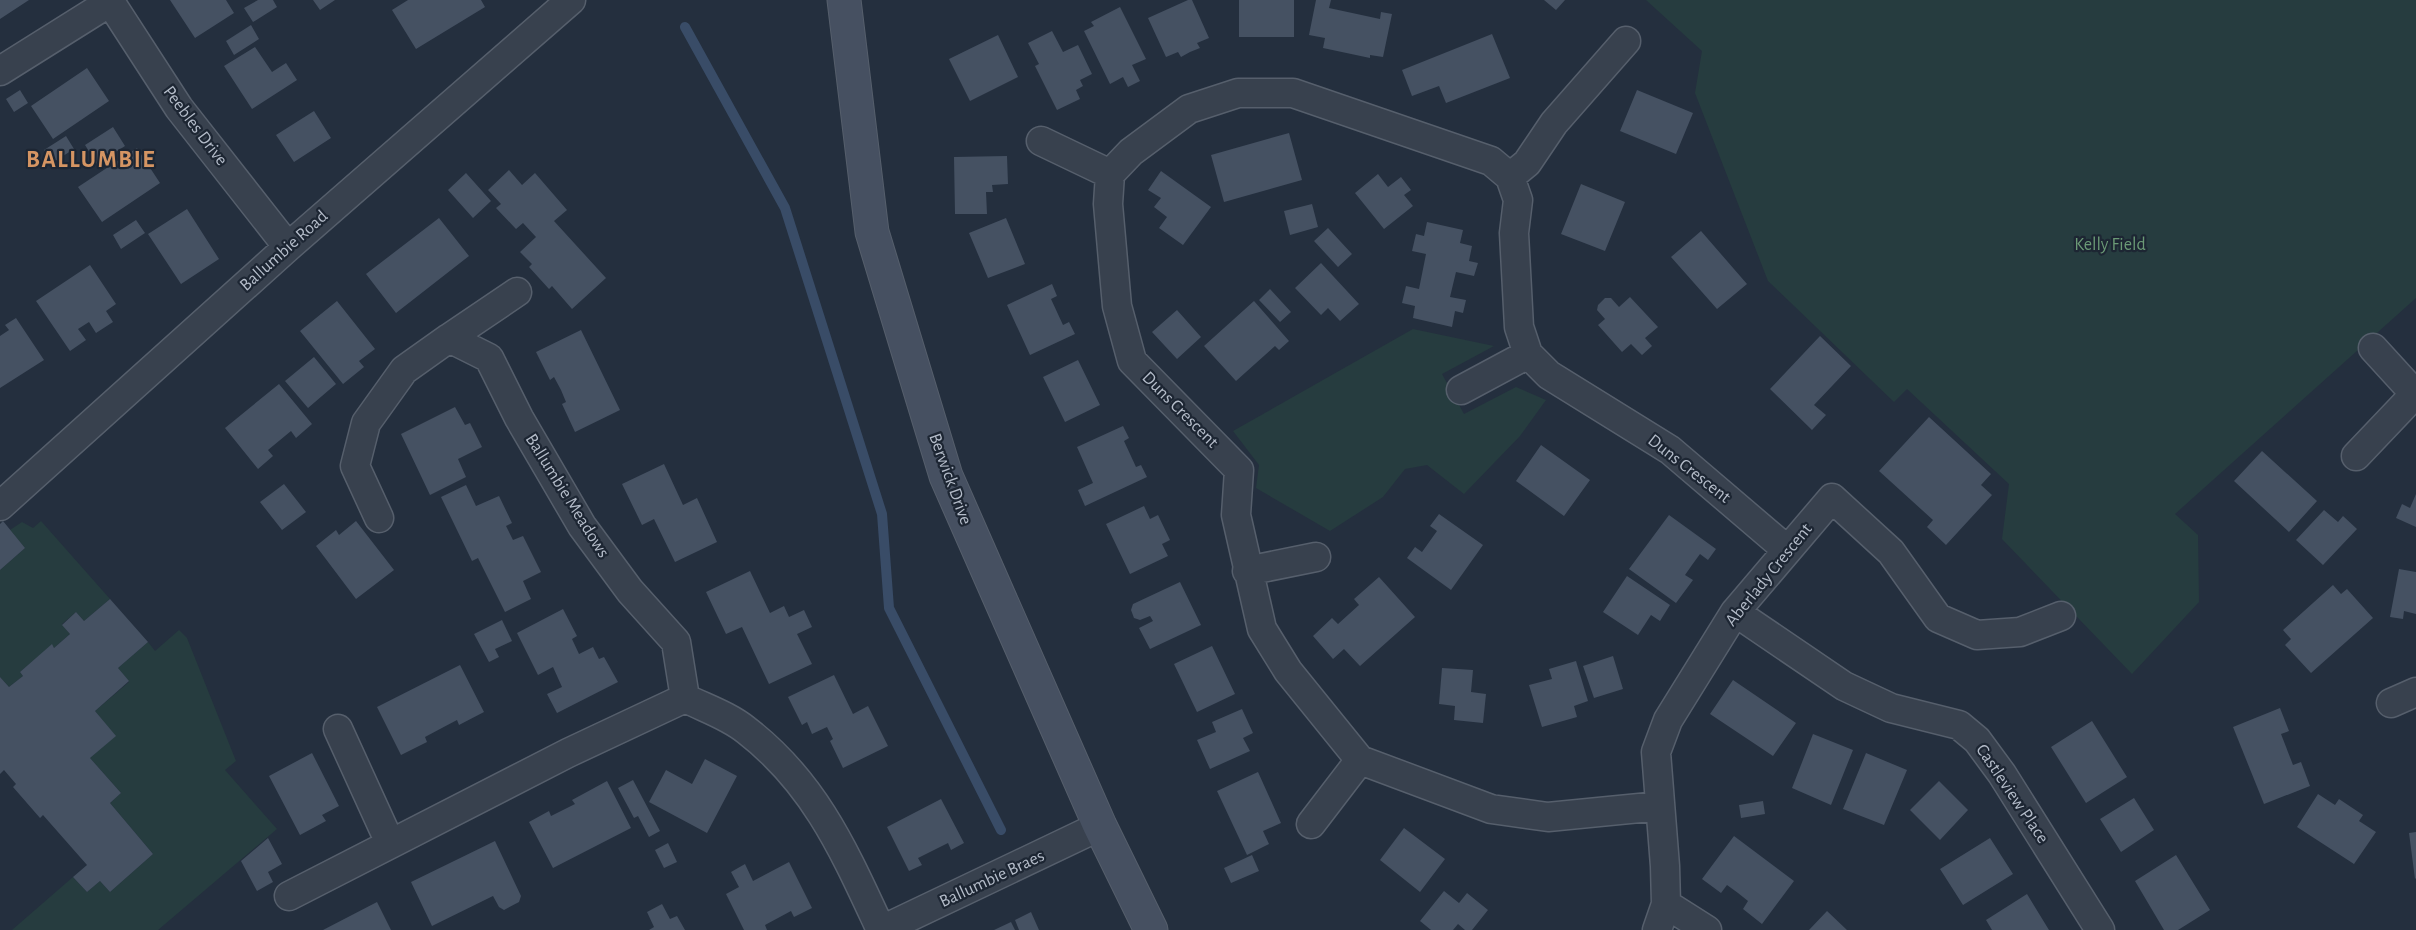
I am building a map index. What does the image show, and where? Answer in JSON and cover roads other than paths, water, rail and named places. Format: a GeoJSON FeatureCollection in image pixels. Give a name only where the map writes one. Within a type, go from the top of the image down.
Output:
{"type":"FeatureCollection","features":[{"type":"Feature","properties":{"kind":"street","name":"Ballumbie Road"},"geometry":{"type":"LineString","coordinates":[[0,506],[288,246],[571,0]]}},
{"type":"Feature","properties":{"kind":"street","name":"Berwick Drive"},"geometry":{"type":"LineString","coordinates":[[844,0],[872,232],[946,476],[1100,826],[1151,930]]}},
{"type":"Feature","properties":{"kind":"street","name":"Peebles Drive"},"geometry":{"type":"LineString","coordinates":[[109,1],[179,108],[288,246]]}},
{"type":"Feature","properties":{"kind":"street"},"geometry":{"type":"LineString","coordinates":[[0,71],[109,1]]}},
{"type":"Feature","properties":{"kind":"street"},"geometry":{"type":"LineString","coordinates":[[1041,141],[1110,174],[1131,152],[1189,109],[1238,93],[1293,93],[1491,161],[1510,177],[1527,164],[1554,123],[1626,41]]}},
{"type":"Feature","properties":{"kind":"street","name":"Duns Crescent"},"geometry":{"type":"LineString","coordinates":[[1110,174],[1108,204],[1117,306],[1132,361],[1239,470],[1236,515],[1262,629],[1288,671],[1360,760]]}},
{"type":"Feature","properties":{"kind":"street","name":"Duns Crescent"},"geometry":{"type":"LineString","coordinates":[[1510,177],[1518,200],[1515,233],[1519,327],[1528,354],[1549,375],[1670,450],[1786,549]]}},
{"type":"Feature","properties":{"kind":"street"},"geometry":{"type":"LineString","coordinates":[[379,518],[355,466],[366,423],[404,370],[517,292]]}},
{"type":"Feature","properties":{"kind":"street","name":"Ballumbie Meadows"},"geometry":{"type":"LineString","coordinates":[[449,338],[489,358],[519,418],[582,526],[630,591],[676,642],[685,698]]}},
{"type":"Feature","properties":{"kind":"street"},"geometry":{"type":"LineString","coordinates":[[2356,456],[2416,393],[2373,348]]}},
{"type":"Feature","properties":{"kind":"street"},"geometry":{"type":"LineString","coordinates":[[1461,390],[1528,354]]}},
{"type":"Feature","properties":{"kind":"street","name":"Aberlady Crescent"},"geometry":{"type":"LineString","coordinates":[[1661,917],[1660,806],[1656,752],[1668,720],[1735,612],[1786,549],[1832,498],[1891,552],[1938,618],[1977,635],[2020,632],[2061,616]]}},
{"type":"Feature","properties":{"kind":"street"},"geometry":{"type":"LineString","coordinates":[[1247,571],[1316,557]]}},
{"type":"Feature","properties":{"kind":"street","name":"Castleview Place"},"geometry":{"type":"LineString","coordinates":[[1735,612],[1844,686],[1891,708],[1959,725],[1977,740],[2002,774],[2100,930]]}},
{"type":"Feature","properties":{"kind":"street"},"geometry":{"type":"LineString","coordinates":[[289,896],[568,753],[685,698],[745,729],[794,775],[836,834],[881,930]]}},
{"type":"Feature","properties":{"kind":"street"},"geometry":{"type":"LineString","coordinates":[[338,729],[390,843]]}},
{"type":"Feature","properties":{"kind":"street"},"geometry":{"type":"LineString","coordinates":[[1311,824],[1360,760],[1491,809],[1548,817],[1660,806]]}},
{"type":"Feature","properties":{"kind":"street","name":"Ballumbie Braes"},"geometry":{"type":"LineString","coordinates":[[881,930],[1100,826]]}},
{"type":"Feature","properties":{"kind":"street"},"geometry":{"type":"LineString","coordinates":[[1661,917],[1707,930]]}},
{"type":"Feature","properties":{"kind":"waterway"},"geometry":{"type":"LineString","coordinates":[[685,27],[785,208],[882,514],[889,608],[1001,830]]}},
{"type":"Feature","properties":{"kind":"district","name":"BALLUMBIE"},"geometry":{"type":"Point","coordinates":[91,160]}},
{"type":"Feature","properties":{"kind":"park label","name":"Kelly Field"},"geometry":{"type":"Point","coordinates":[2110,245]}}]}
